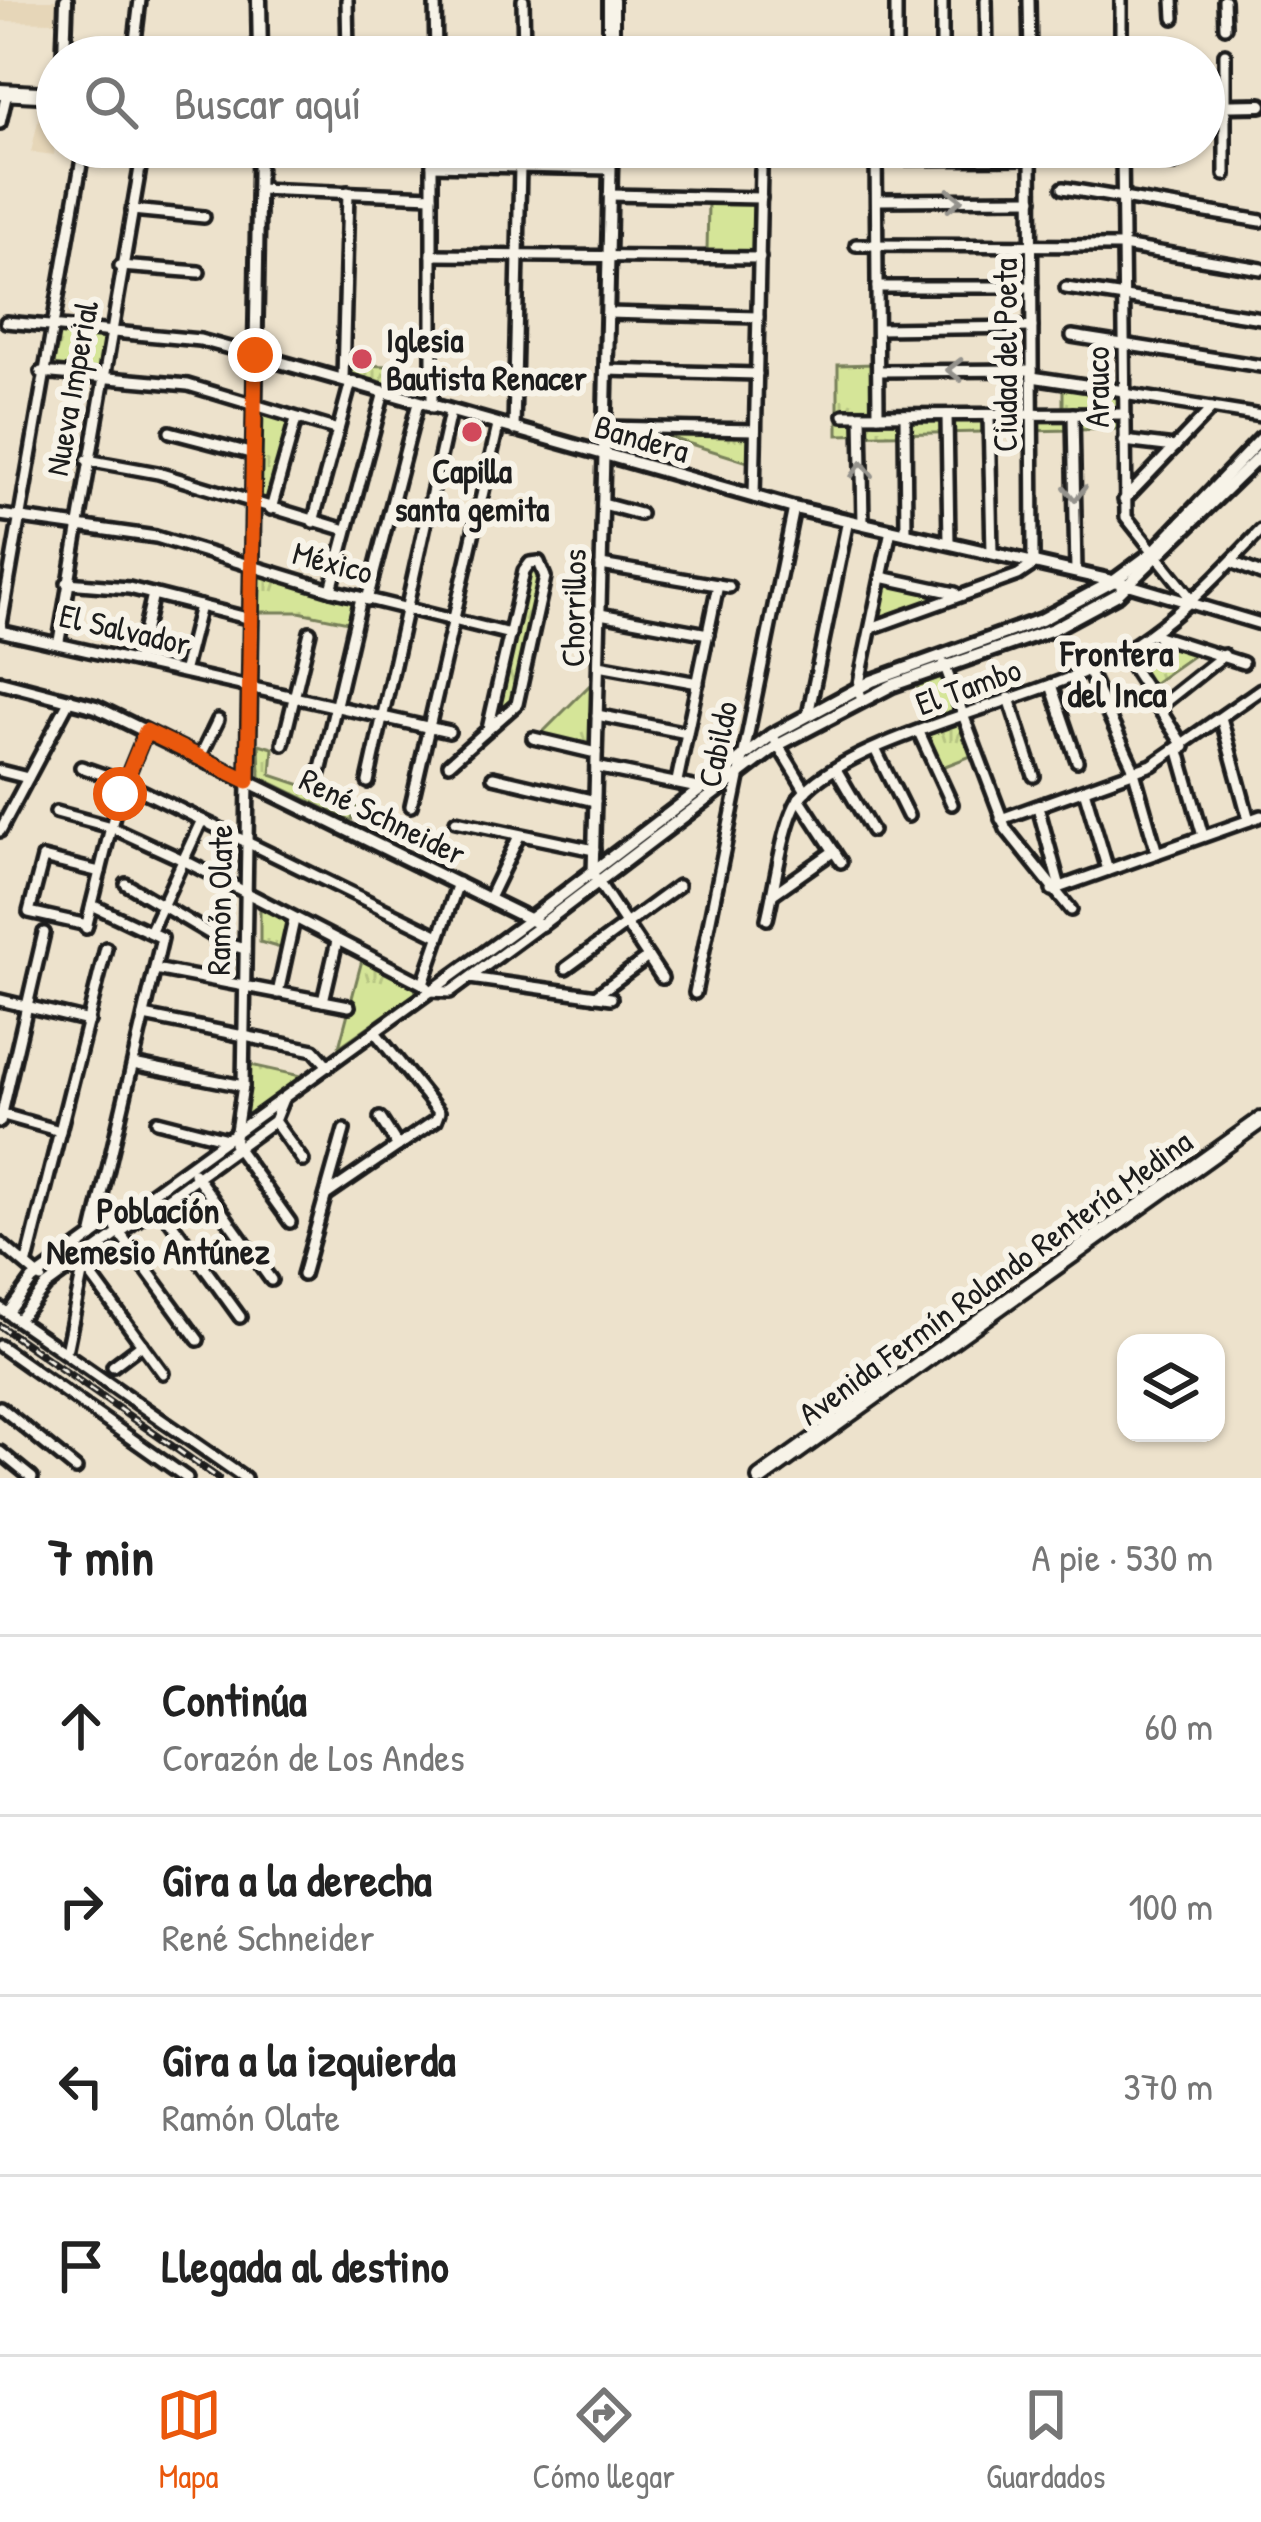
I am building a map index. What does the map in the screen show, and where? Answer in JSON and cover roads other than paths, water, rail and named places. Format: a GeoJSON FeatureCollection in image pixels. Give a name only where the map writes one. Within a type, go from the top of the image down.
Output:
{"type":"FeatureCollection","features":[{"type":"Feature","properties":{"kind":"main road"},"geometry":{"type":"LineString","coordinates":[[259,0],[260,36]]}},
{"type":"Feature","properties":{"kind":"main road"},"geometry":{"type":"LineString","coordinates":[[611,0],[611,36]]}},
{"type":"Feature","properties":{"kind":"main road"},"geometry":{"type":"LineString","coordinates":[[3,92],[36,93]]}},
{"type":"Feature","properties":{"kind":"main road","name":"Avenida Fermín Rolando Rentería Medina"},"geometry":{"type":"LineString","coordinates":[[760,1478],[1261,1120]]}},
{"type":"Feature","properties":{"kind":"street"},"geometry":{"type":"LineString","coordinates":[[65,36],[66,0]]}},
{"type":"Feature","properties":{"kind":"street"},"geometry":{"type":"LineString","coordinates":[[136,36],[140,0]]}},
{"type":"Feature","properties":{"kind":"street"},"geometry":{"type":"LineString","coordinates":[[347,0],[348,36]]}},
{"type":"Feature","properties":{"kind":"street"},"geometry":{"type":"LineString","coordinates":[[435,0],[436,36]]}},
{"type":"Feature","properties":{"kind":"street"},"geometry":{"type":"LineString","coordinates":[[523,0],[524,36]]}},
{"type":"Feature","properties":{"kind":"street"},"geometry":{"type":"LineString","coordinates":[[896,0],[896,36]]}},
{"type":"Feature","properties":{"kind":"street"},"geometry":{"type":"LineString","coordinates":[[942,0],[942,36]]}},
{"type":"Feature","properties":{"kind":"street"},"geometry":{"type":"LineString","coordinates":[[986,0],[987,36]]}},
{"type":"Feature","properties":{"kind":"street"},"geometry":{"type":"LineString","coordinates":[[1029,0],[1030,36]]}},
{"type":"Feature","properties":{"kind":"street"},"geometry":{"type":"LineString","coordinates":[[1121,0],[1121,36]]}},
{"type":"Feature","properties":{"kind":"street"},"geometry":{"type":"LineString","coordinates":[[1173,0],[1174,18]]}},
{"type":"Feature","properties":{"kind":"street"},"geometry":{"type":"LineString","coordinates":[[1224,0],[1225,27]]}},
{"type":"Feature","properties":{"kind":"street"},"geometry":{"type":"LineString","coordinates":[[1225,54],[1225,175]]}},
{"type":"Feature","properties":{"kind":"street"},"geometry":{"type":"LineString","coordinates":[[0,123],[3,92]]}},
{"type":"Feature","properties":{"kind":"street"},"geometry":{"type":"LineString","coordinates":[[1225,105],[1261,105]]}},
{"type":"Feature","properties":{"kind":"street"},"geometry":{"type":"LineString","coordinates":[[0,630],[41,372],[80,168]]}},
{"type":"Feature","properties":{"kind":"street","name":"Nueva Imperial"},"geometry":{"type":"LineString","coordinates":[[58,641],[140,168]]}},
{"type":"Feature","properties":{"kind":"street","name":"Ramón Olate"},"geometry":{"type":"LineString","coordinates":[[237,1148],[231,1136],[243,1086],[258,168]]}},
{"type":"Feature","properties":{"kind":"street"},"geometry":{"type":"LineString","coordinates":[[432,168],[432,407]]}},
{"type":"Feature","properties":{"kind":"street"},"geometry":{"type":"LineString","coordinates":[[514,430],[520,168]]}},
{"type":"Feature","properties":{"kind":"street"},"geometry":{"type":"LineString","coordinates":[[565,168],[610,169]]}},
{"type":"Feature","properties":{"kind":"street"},"geometry":{"type":"LineString","coordinates":[[876,168],[878,415]]}},
{"type":"Feature","properties":{"kind":"street","name":"Ciudad del Poeta"},"geometry":{"type":"LineString","coordinates":[[1032,168],[1035,563]]}},
{"type":"Feature","properties":{"kind":"street","name":"Arauco"},"geometry":{"type":"LineString","coordinates":[[1122,168],[1124,500],[1129,526],[1193,601]]}},
{"type":"Feature","properties":{"kind":"street","name":"Chorrillos"},"geometry":{"type":"LineString","coordinates":[[595,880],[610,169]]}},
{"type":"Feature","properties":{"kind":"street"},"geometry":{"type":"LineString","coordinates":[[754,497],[761,170]]}},
{"type":"Feature","properties":{"kind":"street"},"geometry":{"type":"LineString","coordinates":[[1063,188],[1261,221]]}},
{"type":"Feature","properties":{"kind":"street"},"geometry":{"type":"LineString","coordinates":[[258,189],[432,196]]}},
{"type":"Feature","properties":{"kind":"street"},"geometry":{"type":"LineString","coordinates":[[313,522],[347,381],[348,192]]}},
{"type":"Feature","properties":{"kind":"street"},"geometry":{"type":"LineString","coordinates":[[609,195],[760,198]]}},
{"type":"Feature","properties":{"kind":"street"},"geometry":{"type":"LineString","coordinates":[[877,200],[1032,199]]}},
{"type":"Feature","properties":{"kind":"street"},"geometry":{"type":"LineString","coordinates":[[132,210],[204,217]]}},
{"type":"Feature","properties":{"kind":"street"},"geometry":{"type":"LineString","coordinates":[[856,245],[1123,246],[1261,269]]}},
{"type":"Feature","properties":{"kind":"street"},"geometry":{"type":"LineString","coordinates":[[432,255],[760,258]]}},
{"type":"Feature","properties":{"kind":"street"},"geometry":{"type":"LineString","coordinates":[[120,266],[199,272]]}},
{"type":"Feature","properties":{"kind":"street"},"geometry":{"type":"LineString","coordinates":[[877,287],[1032,287]]}},
{"type":"Feature","properties":{"kind":"street"},"geometry":{"type":"LineString","coordinates":[[1066,288],[1261,318]]}},
{"type":"Feature","properties":{"kind":"street"},"geometry":{"type":"LineString","coordinates":[[607,313],[758,317]]}},
{"type":"Feature","properties":{"kind":"street","name":"Bandera"},"geometry":{"type":"LineString","coordinates":[[6,322],[200,340],[794,508],[1114,581],[1261,624]]}},
{"type":"Feature","properties":{"kind":"street"},"geometry":{"type":"LineString","coordinates":[[878,329],[1032,327]]}},
{"type":"Feature","properties":{"kind":"street"},"geometry":{"type":"LineString","coordinates":[[1072,336],[1261,366]]}},
{"type":"Feature","properties":{"kind":"street"},"geometry":{"type":"LineString","coordinates":[[606,370],[757,374]]}},
{"type":"Feature","properties":{"kind":"street"},"geometry":{"type":"LineString","coordinates":[[878,371],[1032,374],[1261,416]]}},
{"type":"Feature","properties":{"kind":"street"},"geometry":{"type":"LineString","coordinates":[[41,372],[188,385],[338,430]]}},
{"type":"Feature","properties":{"kind":"street"},"geometry":{"type":"LineString","coordinates":[[331,590],[384,392]]}},
{"type":"Feature","properties":{"kind":"street"},"geometry":{"type":"LineString","coordinates":[[320,772],[418,403]]}},
{"type":"Feature","properties":{"kind":"street"},"geometry":{"type":"LineString","coordinates":[[1124,500],[1212,408]]}},
{"type":"Feature","properties":{"kind":"street"},"geometry":{"type":"LineString","coordinates":[[368,782],[450,412]]}},
{"type":"Feature","properties":{"kind":"street"},"geometry":{"type":"LineString","coordinates":[[1073,414],[1076,572]]}},
{"type":"Feature","properties":{"kind":"street"},"geometry":{"type":"LineString","coordinates":[[844,416],[1124,414]]}},
{"type":"Feature","properties":{"kind":"street"},"geometry":{"type":"LineString","coordinates":[[861,415],[863,524]]}},
{"type":"Feature","properties":{"kind":"street"},"geometry":{"type":"LineString","coordinates":[[905,415],[906,534]]}},
{"type":"Feature","properties":{"kind":"street"},"geometry":{"type":"LineString","coordinates":[[947,415],[949,543]]}},
{"type":"Feature","properties":{"kind":"street"},"geometry":{"type":"LineString","coordinates":[[989,415],[992,553]]}},
{"type":"Feature","properties":{"kind":"street"},"geometry":{"type":"LineString","coordinates":[[272,509],[296,418]]}},
{"type":"Feature","properties":{"kind":"street"},"geometry":{"type":"LineString","coordinates":[[411,806],[498,426]]}},
{"type":"Feature","properties":{"kind":"street"},"geometry":{"type":"LineString","coordinates":[[604,427],[755,430]]}},
{"type":"Feature","properties":{"kind":"street"},"geometry":{"type":"LineString","coordinates":[[170,432],[254,454]]}},
{"type":"Feature","properties":{"kind":"street"},"geometry":{"type":"LineString","coordinates":[[942,659],[1053,628],[1130,585],[1261,440]]}},
{"type":"Feature","properties":{"kind":"street"},"geometry":{"type":"LineString","coordinates":[[1124,441],[1175,447]]}},
{"type":"Feature","properties":{"kind":"street"},"geometry":{"type":"LineString","coordinates":[[9,1314],[151,1194],[375,1032],[427,987],[595,880],[737,776],[808,715],[1041,620],[1114,581],[1155,556],[1261,455]]}},
{"type":"Feature","properties":{"kind":"street"},"geometry":{"type":"LineString","coordinates":[[87,460],[158,473],[346,530]]}},
{"type":"Feature","properties":{"kind":"street"},"geometry":{"type":"LineString","coordinates":[[603,504],[640,514]]}},
{"type":"Feature","properties":{"kind":"street","name":"Cabildo"},"geometry":{"type":"LineString","coordinates":[[695,993],[794,508]]}},
{"type":"Feature","properties":{"kind":"street","name":"México"},"geometry":{"type":"LineString","coordinates":[[0,515],[156,537],[331,590],[510,634]]}},
{"type":"Feature","properties":{"kind":"street"},"geometry":{"type":"LineString","coordinates":[[808,715],[848,520]]}},
{"type":"Feature","properties":{"kind":"street"},"geometry":{"type":"LineString","coordinates":[[860,694],[891,530]]}},
{"type":"Feature","properties":{"kind":"street","name":"El Tambo"},"geometry":{"type":"LineString","coordinates":[[803,795],[876,751],[1124,653],[1193,601],[1261,530]]}},
{"type":"Feature","properties":{"kind":"street"},"geometry":{"type":"LineString","coordinates":[[449,764],[517,704],[545,577],[539,562],[530,563],[524,572],[488,729]]}},
{"type":"Feature","properties":{"kind":"street"},"geometry":{"type":"LineString","coordinates":[[1232,562],[1261,574]]}},
{"type":"Feature","properties":{"kind":"street"},"geometry":{"type":"LineString","coordinates":[[871,628],[1018,575],[1035,563]]}},
{"type":"Feature","properties":{"kind":"street"},"geometry":{"type":"LineString","coordinates":[[601,565],[724,586],[708,634],[677,781]]}},
{"type":"Feature","properties":{"kind":"street"},"geometry":{"type":"LineString","coordinates":[[881,577],[960,594]]}},
{"type":"Feature","properties":{"kind":"street"},"geometry":{"type":"LineString","coordinates":[[67,583],[153,594],[251,619]]}},
{"type":"Feature","properties":{"kind":"street"},"geometry":{"type":"LineString","coordinates":[[138,658],[153,594]]}},
{"type":"Feature","properties":{"kind":"street"},"geometry":{"type":"LineString","coordinates":[[184,669],[200,606]]}},
{"type":"Feature","properties":{"kind":"street"},"geometry":{"type":"LineString","coordinates":[[600,614],[708,634]]}},
{"type":"Feature","properties":{"kind":"street","name":"El Salvador"},"geometry":{"type":"LineString","coordinates":[[0,630],[478,738]]}},
{"type":"Feature","properties":{"kind":"street"},"geometry":{"type":"LineString","coordinates":[[284,744],[310,632]]}},
{"type":"Feature","properties":{"kind":"street"},"geometry":{"type":"LineString","coordinates":[[1152,634],[1244,663]]}},
{"type":"Feature","properties":{"kind":"street"},"geometry":{"type":"LineString","coordinates":[[1124,653],[1160,706],[1181,749],[1203,836]]}},
{"type":"Feature","properties":{"kind":"street"},"geometry":{"type":"LineString","coordinates":[[1160,706],[1224,655]]}},
{"type":"Feature","properties":{"kind":"street"},"geometry":{"type":"LineString","coordinates":[[942,659],[1001,819],[1071,910]]}},
{"type":"Feature","properties":{"kind":"street"},"geometry":{"type":"LineString","coordinates":[[598,665],[698,683]]}},
{"type":"Feature","properties":{"kind":"street"},"geometry":{"type":"LineString","coordinates":[[1088,671],[1134,774],[1157,853]]}},
{"type":"Feature","properties":{"kind":"street","name":"René Schneider"},"geometry":{"type":"LineString","coordinates":[[0,682],[70,699],[146,731],[535,922]]}},
{"type":"Feature","properties":{"kind":"street"},"geometry":{"type":"LineString","coordinates":[[1051,685],[1076,760]]}},
{"type":"Feature","properties":{"kind":"street"},"geometry":{"type":"LineString","coordinates":[[1001,819],[1134,774],[1181,749],[1261,689]]}},
{"type":"Feature","properties":{"kind":"street"},"geometry":{"type":"LineString","coordinates":[[595,880],[743,755],[860,694]]}},
{"type":"Feature","properties":{"kind":"street"},"geometry":{"type":"LineString","coordinates":[[1010,698],[1034,776]]}},
{"type":"Feature","properties":{"kind":"street"},"geometry":{"type":"LineString","coordinates":[[0,831],[70,699]]}},
{"type":"Feature","properties":{"kind":"street"},"geometry":{"type":"LineString","coordinates":[[597,715],[687,733]]}},
{"type":"Feature","properties":{"kind":"street"},"geometry":{"type":"LineString","coordinates":[[200,758],[218,720]]}},
{"type":"Feature","properties":{"kind":"street"},"geometry":{"type":"LineString","coordinates":[[1056,888],[1255,818],[1222,721]]}},
{"type":"Feature","properties":{"kind":"street"},"geometry":{"type":"LineString","coordinates":[[100,872],[43,858],[29,912],[86,926],[124,782],[146,731]]}},
{"type":"Feature","properties":{"kind":"street"},"geometry":{"type":"LineString","coordinates":[[919,732],[952,804]]}},
{"type":"Feature","properties":{"kind":"street"},"geometry":{"type":"LineString","coordinates":[[533,738],[596,753]]}},
{"type":"Feature","properties":{"kind":"street"},"geometry":{"type":"LineString","coordinates":[[773,894],[837,857],[775,740]]}},
{"type":"Feature","properties":{"kind":"street"},"geometry":{"type":"LineString","coordinates":[[876,751],[908,816]]}},
{"type":"Feature","properties":{"kind":"street"},"geometry":{"type":"LineString","coordinates":[[81,767],[124,782],[439,936]]}},
{"type":"Feature","properties":{"kind":"street"},"geometry":{"type":"LineString","coordinates":[[596,767],[703,789]]}},
{"type":"Feature","properties":{"kind":"street"},"geometry":{"type":"LineString","coordinates":[[0,771],[28,778]]}},
{"type":"Feature","properties":{"kind":"street"},"geometry":{"type":"LineString","coordinates":[[837,771],[872,831]]}},
{"type":"Feature","properties":{"kind":"street"},"geometry":{"type":"LineString","coordinates":[[493,777],[595,801]]}},
{"type":"Feature","properties":{"kind":"street"},"geometry":{"type":"LineString","coordinates":[[1084,793],[1108,870]]}},
{"type":"Feature","properties":{"kind":"street"},"geometry":{"type":"LineString","coordinates":[[767,919],[803,795]]}},
{"type":"Feature","properties":{"kind":"street"},"geometry":{"type":"LineString","coordinates":[[1038,807],[1056,888]]}},
{"type":"Feature","properties":{"kind":"street"},"geometry":{"type":"LineString","coordinates":[[56,812],[111,827],[183,860],[293,920],[448,993],[535,922]]}},
{"type":"Feature","properties":{"kind":"street"},"geometry":{"type":"LineString","coordinates":[[151,930],[202,820]]}},
{"type":"Feature","properties":{"kind":"street"},"geometry":{"type":"LineString","coordinates":[[456,820],[594,850]]}},
{"type":"Feature","properties":{"kind":"street"},"geometry":{"type":"LineString","coordinates":[[489,898],[519,836]]}},
{"type":"Feature","properties":{"kind":"street"},"geometry":{"type":"LineString","coordinates":[[595,880],[662,978]]}},
{"type":"Feature","properties":{"kind":"street"},"geometry":{"type":"LineString","coordinates":[[427,987],[458,883]]}},
{"type":"Feature","properties":{"kind":"street"},"geometry":{"type":"LineString","coordinates":[[126,884],[227,944],[245,949]]}},
{"type":"Feature","properties":{"kind":"street"},"geometry":{"type":"LineString","coordinates":[[566,968],[678,886]]}},
{"type":"Feature","properties":{"kind":"street"},"geometry":{"type":"LineString","coordinates":[[67,1347],[79,1259],[92,1237],[162,938],[92,905]]}},
{"type":"Feature","properties":{"kind":"street"},"geometry":{"type":"LineString","coordinates":[[278,993],[293,920]]}},
{"type":"Feature","properties":{"kind":"street"},"geometry":{"type":"LineString","coordinates":[[44,933],[1,1117],[60,1131]]}},
{"type":"Feature","properties":{"kind":"street"},"geometry":{"type":"LineString","coordinates":[[323,1001],[337,941]]}},
{"type":"Feature","properties":{"kind":"street"},"geometry":{"type":"LineString","coordinates":[[27,1262],[106,948]]}},
{"type":"Feature","properties":{"kind":"street"},"geometry":{"type":"LineString","coordinates":[[596,996],[648,957]]}},
{"type":"Feature","properties":{"kind":"street"},"geometry":{"type":"LineString","coordinates":[[155,969],[349,1006]]}},
{"type":"Feature","properties":{"kind":"street"},"geometry":{"type":"LineString","coordinates":[[470,978],[611,998]]}},
{"type":"Feature","properties":{"kind":"street"},"geometry":{"type":"LineString","coordinates":[[0,1000],[89,1021]]}},
{"type":"Feature","properties":{"kind":"street"},"geometry":{"type":"LineString","coordinates":[[145,1016],[314,1050],[328,1066]]}},
{"type":"Feature","properties":{"kind":"street"},"geometry":{"type":"LineString","coordinates":[[326,1196],[436,1120],[437,1104],[375,1032]]}},
{"type":"Feature","properties":{"kind":"street"},"geometry":{"type":"LineString","coordinates":[[133,1064],[243,1086]]}},
{"type":"Feature","properties":{"kind":"street"},"geometry":{"type":"LineString","coordinates":[[92,1237],[158,1204],[271,1124],[283,1099]]}},
{"type":"Feature","properties":{"kind":"street"},"geometry":{"type":"LineString","coordinates":[[260,1115],[303,1162]]}},
{"type":"Feature","properties":{"kind":"street"},"geometry":{"type":"LineString","coordinates":[[380,1118],[398,1146]]}},
{"type":"Feature","properties":{"kind":"street"},"geometry":{"type":"LineString","coordinates":[[157,1121],[231,1136]]}},
{"type":"Feature","properties":{"kind":"street"},"geometry":{"type":"LineString","coordinates":[[303,1274],[344,1130]]}},
{"type":"Feature","properties":{"kind":"street"},"geometry":{"type":"LineString","coordinates":[[237,1148],[290,1222]]}},
{"type":"Feature","properties":{"kind":"street"},"geometry":{"type":"LineString","coordinates":[[189,1166],[271,1280]]}},
{"type":"Feature","properties":{"kind":"street"},"geometry":{"type":"LineString","coordinates":[[151,1194],[240,1317]]}},
{"type":"Feature","properties":{"kind":"street"},"geometry":{"type":"LineString","coordinates":[[116,1228],[198,1340]]}},
{"type":"Feature","properties":{"kind":"street"},"geometry":{"type":"LineString","coordinates":[[0,1243],[27,1262],[46,1286]]}},
{"type":"Feature","properties":{"kind":"street"},"geometry":{"type":"LineString","coordinates":[[9,1314],[39,1275],[79,1259]]}},
{"type":"Feature","properties":{"kind":"street"},"geometry":{"type":"LineString","coordinates":[[79,1259],[163,1372]]}},
{"type":"Feature","properties":{"kind":"street"},"geometry":{"type":"LineString","coordinates":[[9,1314],[245,1478]]}},
{"type":"Feature","properties":{"kind":"street"},"geometry":{"type":"LineString","coordinates":[[113,1366],[142,1345]]}},
{"type":"Feature","properties":{"kind":"street"},"geometry":{"type":"LineString","coordinates":[[0,1346],[187,1478]]}},
{"type":"Feature","properties":{"kind":"street"},"geometry":{"type":"LineString","coordinates":[[0,1406],[76,1469]]}},
{"type":"Feature","properties":{"kind":"street"},"geometry":{"type":"LineString","coordinates":[[0,1452],[32,1478]]}},
{"type":"Feature","properties":{"kind":"railway"},"geometry":{"type":"LineString","coordinates":[[0,1326],[218,1478]]}},
{"type":"Feature","properties":{"kind":"place","name":"Iglesia Bautista Renacer"},"geometry":{"type":"Point","coordinates":[362,359]}},
{"type":"Feature","properties":{"kind":"place","name":"Capilla santa gemita"},"geometry":{"type":"Point","coordinates":[472,432]}},
{"type":"Feature","properties":{"kind":"district","name":"Frontera del Inca"},"geometry":{"type":"Point","coordinates":[1117,672]}},
{"type":"Feature","properties":{"kind":"district","name":"Población Nemesio Antúnez"},"geometry":{"type":"Point","coordinates":[158,1230]}}]}
